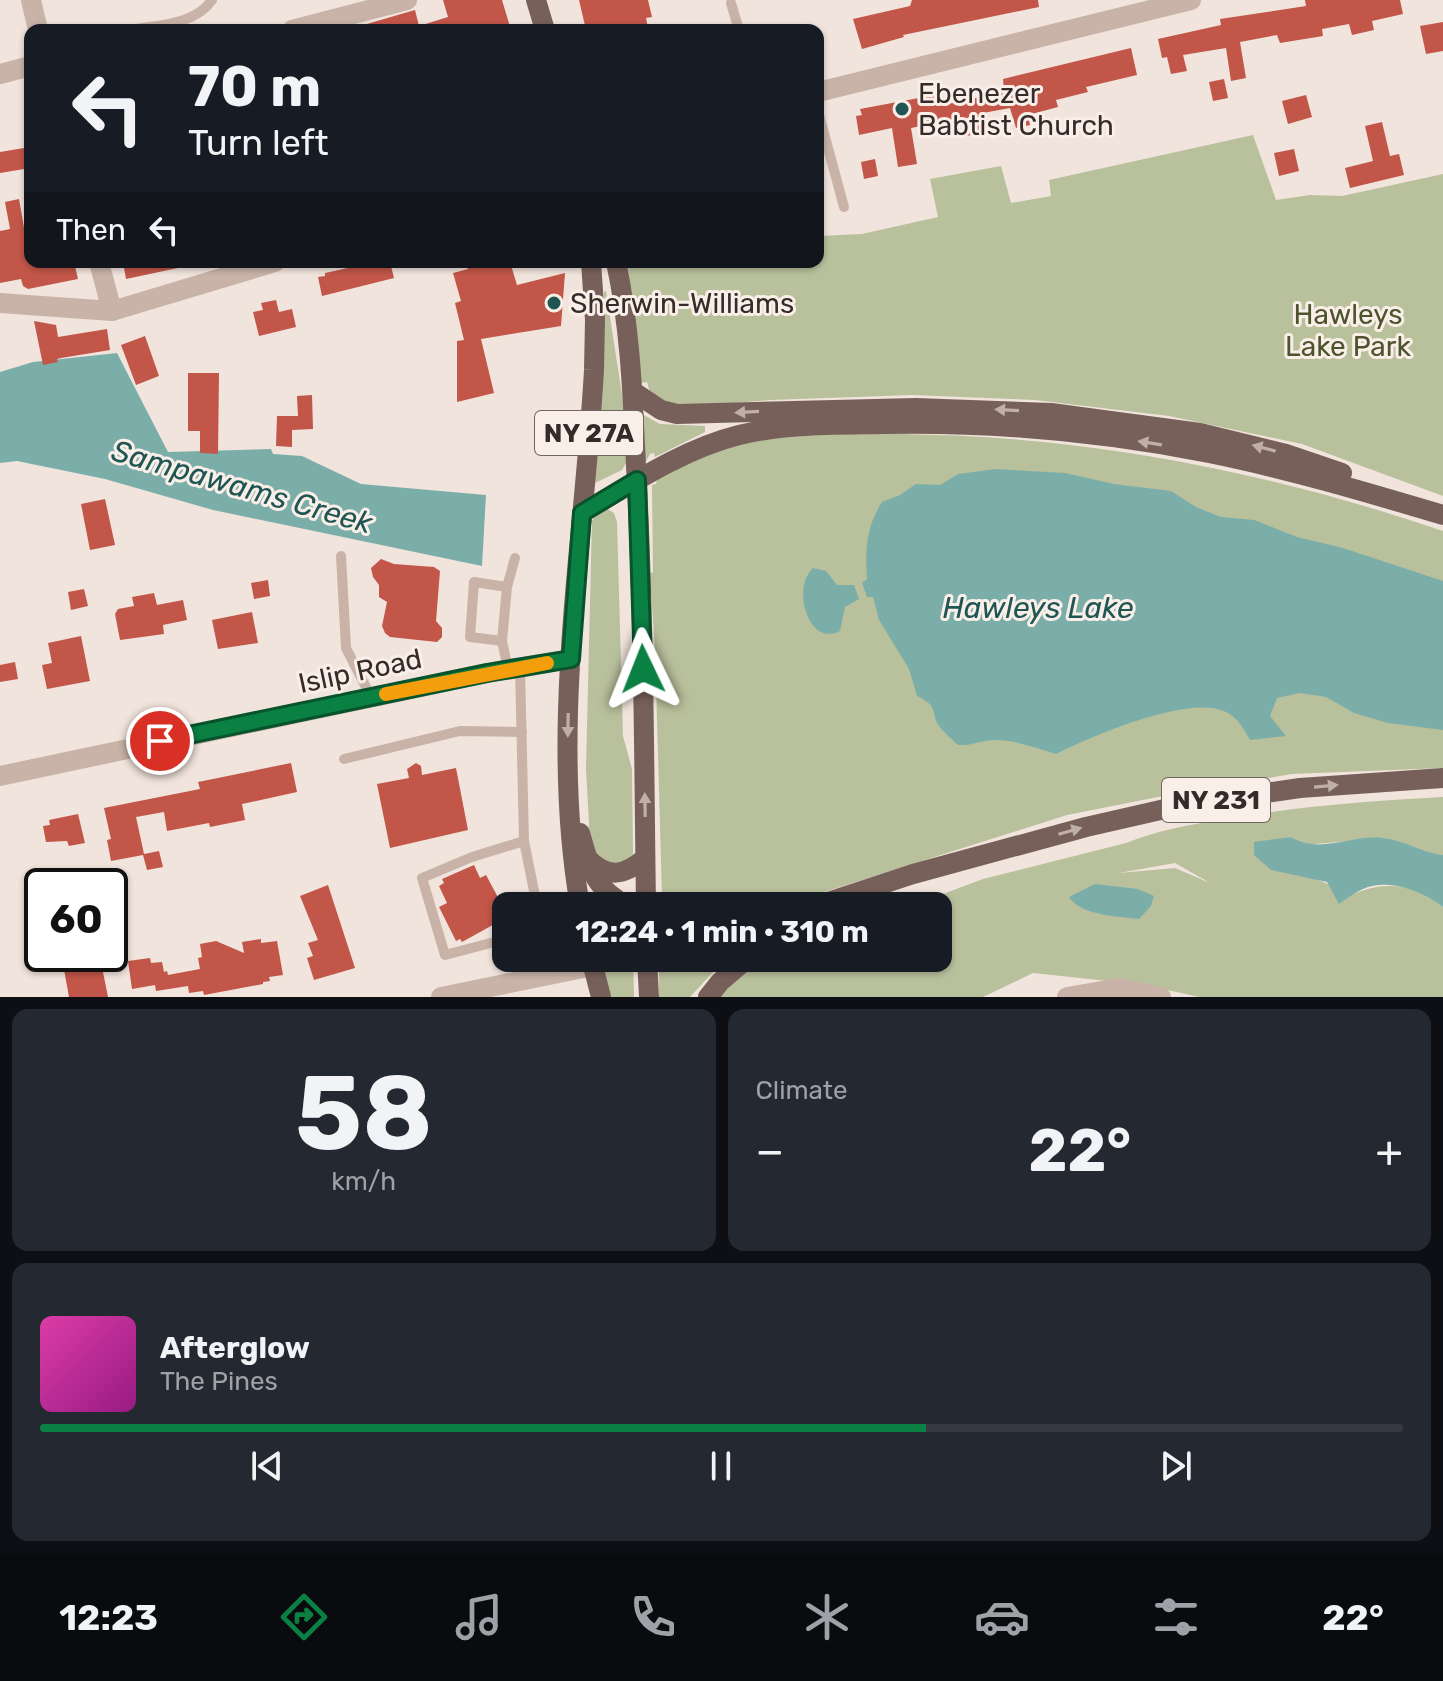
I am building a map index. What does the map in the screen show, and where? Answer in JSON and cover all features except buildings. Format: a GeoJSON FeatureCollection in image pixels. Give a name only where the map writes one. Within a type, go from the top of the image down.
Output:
{"type":"FeatureCollection","features":[{"type":"Feature","properties":{"kind":"main road"},"geometry":{"type":"LineString","coordinates":[[536,0],[543,24]]}},
{"type":"Feature","properties":{"kind":"main road","name":"NY 27A"},"geometry":{"type":"LineString","coordinates":[[578,892],[568,792],[571,659],[595,352],[591,268]]}},
{"type":"Feature","properties":{"kind":"main road","name":"NY 27A"},"geometry":{"type":"LineString","coordinates":[[617,268],[634,392],[646,892]]}},
{"type":"Feature","properties":{"kind":"main road"},"geometry":{"type":"LineString","coordinates":[[634,392],[661,410],[677,414],[954,408],[1037,412],[1141,423],[1229,439],[1286,454],[1401,492],[1443,513]]}},
{"type":"Feature","properties":{"kind":"main road"},"geometry":{"type":"LineString","coordinates":[[582,513],[637,480],[700,449],[740,435],[831,426],[954,425],[1090,435],[1210,453],[1342,484],[1443,513]]}},
{"type":"Feature","properties":{"kind":"main road","name":"NY 231"},"geometry":{"type":"LineString","coordinates":[[995,853],[1086,827],[1208,801],[1300,788],[1443,778]]}},
{"type":"Feature","properties":{"kind":"main road"},"geometry":{"type":"LineString","coordinates":[[568,792],[594,878],[608,892]]}},
{"type":"Feature","properties":{"kind":"main road"},"geometry":{"type":"LineString","coordinates":[[858,892],[995,853]]}},
{"type":"Feature","properties":{"kind":"main road"},"geometry":{"type":"LineString","coordinates":[[891,892],[995,853]]}},
{"type":"Feature","properties":{"kind":"main road"},"geometry":{"type":"LineString","coordinates":[[587,858],[602,870],[615,874],[628,871],[645,858]]}},
{"type":"Feature","properties":{"kind":"main road"},"geometry":{"type":"LineString","coordinates":[[595,972],[601,997]]}},
{"type":"Feature","properties":{"kind":"main road"},"geometry":{"type":"LineString","coordinates":[[648,972],[649,997]]}},
{"type":"Feature","properties":{"kind":"main road"},"geometry":{"type":"LineString","coordinates":[[708,997],[732,972]]}},
{"type":"Feature","properties":{"kind":"street"},"geometry":{"type":"LineString","coordinates":[[31,0],[37,24]]}},
{"type":"Feature","properties":{"kind":"street"},"geometry":{"type":"LineString","coordinates":[[315,24],[407,0]]}},
{"type":"Feature","properties":{"kind":"street"},"geometry":{"type":"LineString","coordinates":[[824,90],[1180,1]]}},
{"type":"Feature","properties":{"kind":"street"},"geometry":{"type":"LineString","coordinates":[[0,74],[24,68]]}},
{"type":"Feature","properties":{"kind":"street"},"geometry":{"type":"LineString","coordinates":[[101,268],[112,311]]}},
{"type":"Feature","properties":{"kind":"street"},"geometry":{"type":"LineString","coordinates":[[0,303],[112,311],[255,268]]}},
{"type":"Feature","properties":{"kind":"street","name":"Islip Road"},"geometry":{"type":"LineString","coordinates":[[0,776],[371,697],[571,659]]}},
{"type":"Feature","properties":{"kind":"street"},"geometry":{"type":"LineString","coordinates":[[453,996],[546,972]]}},
{"type":"Feature","properties":{"kind":"street"},"geometry":{"type":"LineString","coordinates":[[1067,997],[1119,988],[1161,997]]}},
{"type":"Feature","properties":{"kind":"lane"},"geometry":{"type":"LineString","coordinates":[[162,24],[184,20],[205,10],[212,0]]}},
{"type":"Feature","properties":{"kind":"lane"},"geometry":{"type":"LineString","coordinates":[[731,3],[737,24]]}},
{"type":"Feature","properties":{"kind":"lane"},"geometry":{"type":"LineString","coordinates":[[824,133],[844,207]]}},
{"type":"Feature","properties":{"kind":"lane"},"geometry":{"type":"LineString","coordinates":[[341,556],[346,648],[371,697]]}},
{"type":"Feature","properties":{"kind":"lane"},"geometry":{"type":"LineString","coordinates":[[515,558],[507,587],[502,641],[514,668],[522,732],[524,841],[534,892]]}},
{"type":"Feature","properties":{"kind":"lane"},"geometry":{"type":"LineString","coordinates":[[502,641],[470,637],[474,582],[507,587]]}},
{"type":"Feature","properties":{"kind":"lane"},"geometry":{"type":"LineString","coordinates":[[344,759],[460,731],[522,732]]}},
{"type":"Feature","properties":{"kind":"lane"},"geometry":{"type":"LineString","coordinates":[[492,943],[445,955],[422,878],[472,857],[524,841]]}},
{"type":"Feature","properties":{"kind":"green space","name":"Hawleys Lake Park"},"geometry":{"type":"Polygon","coordinates":[[[1253,135],[1276,200],[1310,195],[1342,196],[1443,174],[1443,496],[1302,444],[1169,416],[1035,400],[912,395],[770,400],[676,408],[651,396],[647,382],[640,383],[626,268],[824,268],[824,236],[862,234],[938,217],[930,179],[1001,166],[1011,203],[1051,196],[1049,180],[1253,135]]]}},
{"type":"Feature","properties":{"kind":"green space"},"geometry":{"type":"Polygon","coordinates":[[[604,292],[624,408],[626,463],[622,470],[595,483],[604,292]]]}},
{"type":"Feature","properties":{"kind":"green space"},"geometry":{"type":"Polygon","coordinates":[[[642,414],[660,424],[705,426],[705,432],[655,457],[654,453],[650,454],[646,461],[643,459],[642,414]]]}},
{"type":"Feature","properties":{"kind":"green space"},"geometry":{"type":"Polygon","coordinates":[[[877,433],[1066,444],[1175,461],[1284,484],[1443,531],[1443,768],[1292,774],[1067,815],[824,892],[662,892],[650,574],[653,572],[652,485],[656,484],[657,478],[736,444],[789,436],[877,433]]]}},
{"type":"Feature","properties":{"kind":"green space"},"geometry":{"type":"Polygon","coordinates":[[[606,508],[614,513],[617,522],[623,736],[632,769],[633,854],[628,864],[620,869],[598,861],[590,842],[586,769],[592,521],[598,511],[606,508]]]}},
{"type":"Feature","properties":{"kind":"green space"},"geometry":{"type":"Polygon","coordinates":[[[1443,797],[1443,855],[1429,854],[1383,838],[1303,845],[1291,837],[1254,843],[1254,855],[1352,895],[1376,887],[1399,887],[1421,893],[1443,907],[1443,997],[1199,997],[1145,985],[1033,973],[983,997],[717,997],[746,972],[952,972],[952,892],[948,892],[983,879],[1189,825],[1362,802],[1443,797]],[[1175,863],[1119,873],[1175,868],[1210,883],[1175,863]]]}},
{"type":"Feature","properties":{"kind":"green space"},"geometry":{"type":"Polygon","coordinates":[[[601,972],[633,972],[634,997],[608,997],[601,972]]]}},
{"type":"Feature","properties":{"kind":"green space"},"geometry":{"type":"Polygon","coordinates":[[[659,972],[713,972],[690,997],[659,997],[659,972]]]}},
{"type":"Feature","properties":{"kind":"water","name":"Sampawams Creek"},"geometry":{"type":"Polygon","coordinates":[[[117,353],[168,452],[271,449],[273,454],[302,456],[361,484],[486,495],[482,566],[213,510],[105,479],[17,461],[0,463],[0,372],[33,362],[117,353]]]}},
{"type":"Feature","properties":{"kind":"water","name":"Hawleys Lake"},"geometry":{"type":"Polygon","coordinates":[[[996,469],[1065,473],[1114,484],[1171,491],[1196,507],[1221,517],[1254,520],[1297,537],[1343,548],[1443,581],[1443,730],[1388,723],[1354,713],[1326,697],[1300,693],[1277,698],[1270,716],[1286,736],[1250,740],[1237,721],[1226,712],[1189,708],[1141,720],[1056,754],[1005,741],[958,745],[939,726],[932,707],[917,696],[909,669],[879,620],[873,597],[867,597],[862,583],[867,579],[868,539],[882,502],[916,484],[940,485],[958,474],[996,469]]]}},
{"type":"Feature","properties":{"kind":"water"},"geometry":{"type":"Polygon","coordinates":[[[813,568],[826,571],[837,585],[854,585],[859,599],[845,607],[840,631],[829,634],[820,631],[807,613],[804,589],[813,568]]]}},
{"type":"Feature","properties":{"kind":"water"},"geometry":{"type":"Polygon","coordinates":[[[1291,837],[1313,844],[1383,838],[1443,855],[1443,907],[1410,889],[1391,885],[1372,886],[1339,904],[1327,882],[1271,870],[1254,855],[1254,842],[1291,837]]]}},
{"type":"Feature","properties":{"kind":"water"},"geometry":{"type":"Polygon","coordinates":[[[1095,884],[1138,889],[1154,896],[1151,906],[1139,919],[1091,912],[1069,897],[1095,884]]]}},
{"type":"Feature","properties":{"kind":"slow traffic"},"geometry":{"type":"LineString","coordinates":[[386,694],[547,663]]}},
{"type":"Feature","properties":{"kind":"place","name":"Ebenezer Babtist Church"},"geometry":{"type":"Point","coordinates":[902,109]}},
{"type":"Feature","properties":{"kind":"place","name":"Sherwin-Williams"},"geometry":{"type":"Point","coordinates":[554,303]}},
{"type":"Feature","properties":{"kind":"route"},"geometry":{"type":"LineString","coordinates":[[160,741],[487,673],[571,659],[582,513],[637,480],[643,669]]}}]}
